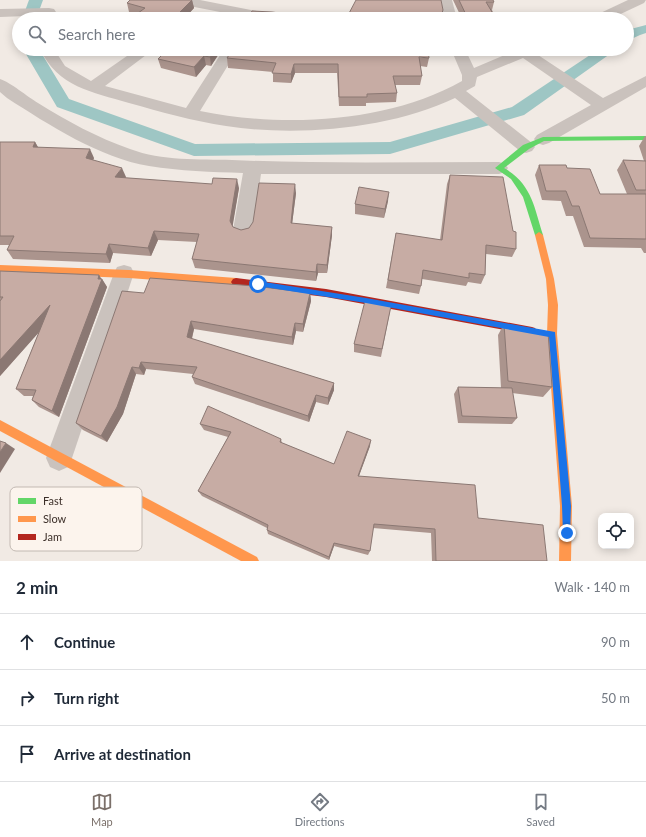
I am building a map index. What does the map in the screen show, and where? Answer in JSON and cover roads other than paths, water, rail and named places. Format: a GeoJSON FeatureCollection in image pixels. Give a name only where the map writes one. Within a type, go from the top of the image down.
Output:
{"type":"FeatureCollection","features":[{"type":"Feature","properties":{"kind":"street"},"geometry":{"type":"LineString","coordinates":[[180,0],[231,12]]}},
{"type":"Feature","properties":{"kind":"street"},"geometry":{"type":"LineString","coordinates":[[255,12],[261,0]]}},
{"type":"Feature","properties":{"kind":"street"},"geometry":{"type":"LineString","coordinates":[[445,0],[448,12]]}},
{"type":"Feature","properties":{"kind":"street"},"geometry":{"type":"LineString","coordinates":[[614,12],[639,0]]}},
{"type":"Feature","properties":{"kind":"street"},"geometry":{"type":"LineString","coordinates":[[24,12],[49,11]]}},
{"type":"Feature","properties":{"kind":"street"},"geometry":{"type":"LineString","coordinates":[[0,13],[12,13]]}},
{"type":"Feature","properties":{"kind":"street"},"geometry":{"type":"LineString","coordinates":[[49,56],[63,72],[92,87],[190,113],[236,122],[260,124],[295,124],[361,119],[407,111],[461,95],[469,83],[470,75],[461,56]]}},
{"type":"Feature","properties":{"kind":"street"},"geometry":{"type":"LineString","coordinates":[[92,87],[137,56]]}},
{"type":"Feature","properties":{"kind":"street"},"geometry":{"type":"LineString","coordinates":[[190,113],[227,56]]}},
{"type":"Feature","properties":{"kind":"street"},"geometry":{"type":"LineString","coordinates":[[470,75],[518,56]]}},
{"type":"Feature","properties":{"kind":"street"},"geometry":{"type":"LineString","coordinates":[[534,56],[600,104]]}},
{"type":"Feature","properties":{"kind":"street"},"geometry":{"type":"LineString","coordinates":[[543,139],[600,104],[646,81]]}},
{"type":"Feature","properties":{"kind":"street"},"geometry":{"type":"LineString","coordinates":[[0,84],[13,96],[63,126],[125,154],[148,160],[181,164],[253,168],[499,168],[514,177],[527,196],[537,226],[550,279],[553,305],[552,334],[566,506],[565,561]]}},
{"type":"Feature","properties":{"kind":"street"},"geometry":{"type":"LineString","coordinates":[[461,95],[523,144]]}},
{"type":"Feature","properties":{"kind":"street"},"geometry":{"type":"LineString","coordinates":[[499,168],[523,144],[543,139],[582,140],[646,138]]}},
{"type":"Feature","properties":{"kind":"street"},"geometry":{"type":"LineString","coordinates":[[243,230],[253,168]]}},
{"type":"Feature","properties":{"kind":"street"},"geometry":{"type":"LineString","coordinates":[[0,269],[124,273],[258,284],[366,300],[552,334]]}},
{"type":"Feature","properties":{"kind":"street"},"geometry":{"type":"LineString","coordinates":[[59,458],[124,273]]}},
{"type":"Feature","properties":{"kind":"street"},"geometry":{"type":"LineString","coordinates":[[0,425],[114,487]]}},
{"type":"Feature","properties":{"kind":"street"},"geometry":{"type":"LineString","coordinates":[[142,502],[253,561]]}},
{"type":"Feature","properties":{"kind":"waterway"},"geometry":{"type":"LineString","coordinates":[[32,12],[36,0]]}},
{"type":"Feature","properties":{"kind":"waterway"},"geometry":{"type":"LineString","coordinates":[[634,32],[646,29]]}},
{"type":"Feature","properties":{"kind":"waterway"},"geometry":{"type":"LineString","coordinates":[[35,56],[63,103],[194,150],[390,148],[518,111],[599,56]]}}]}
